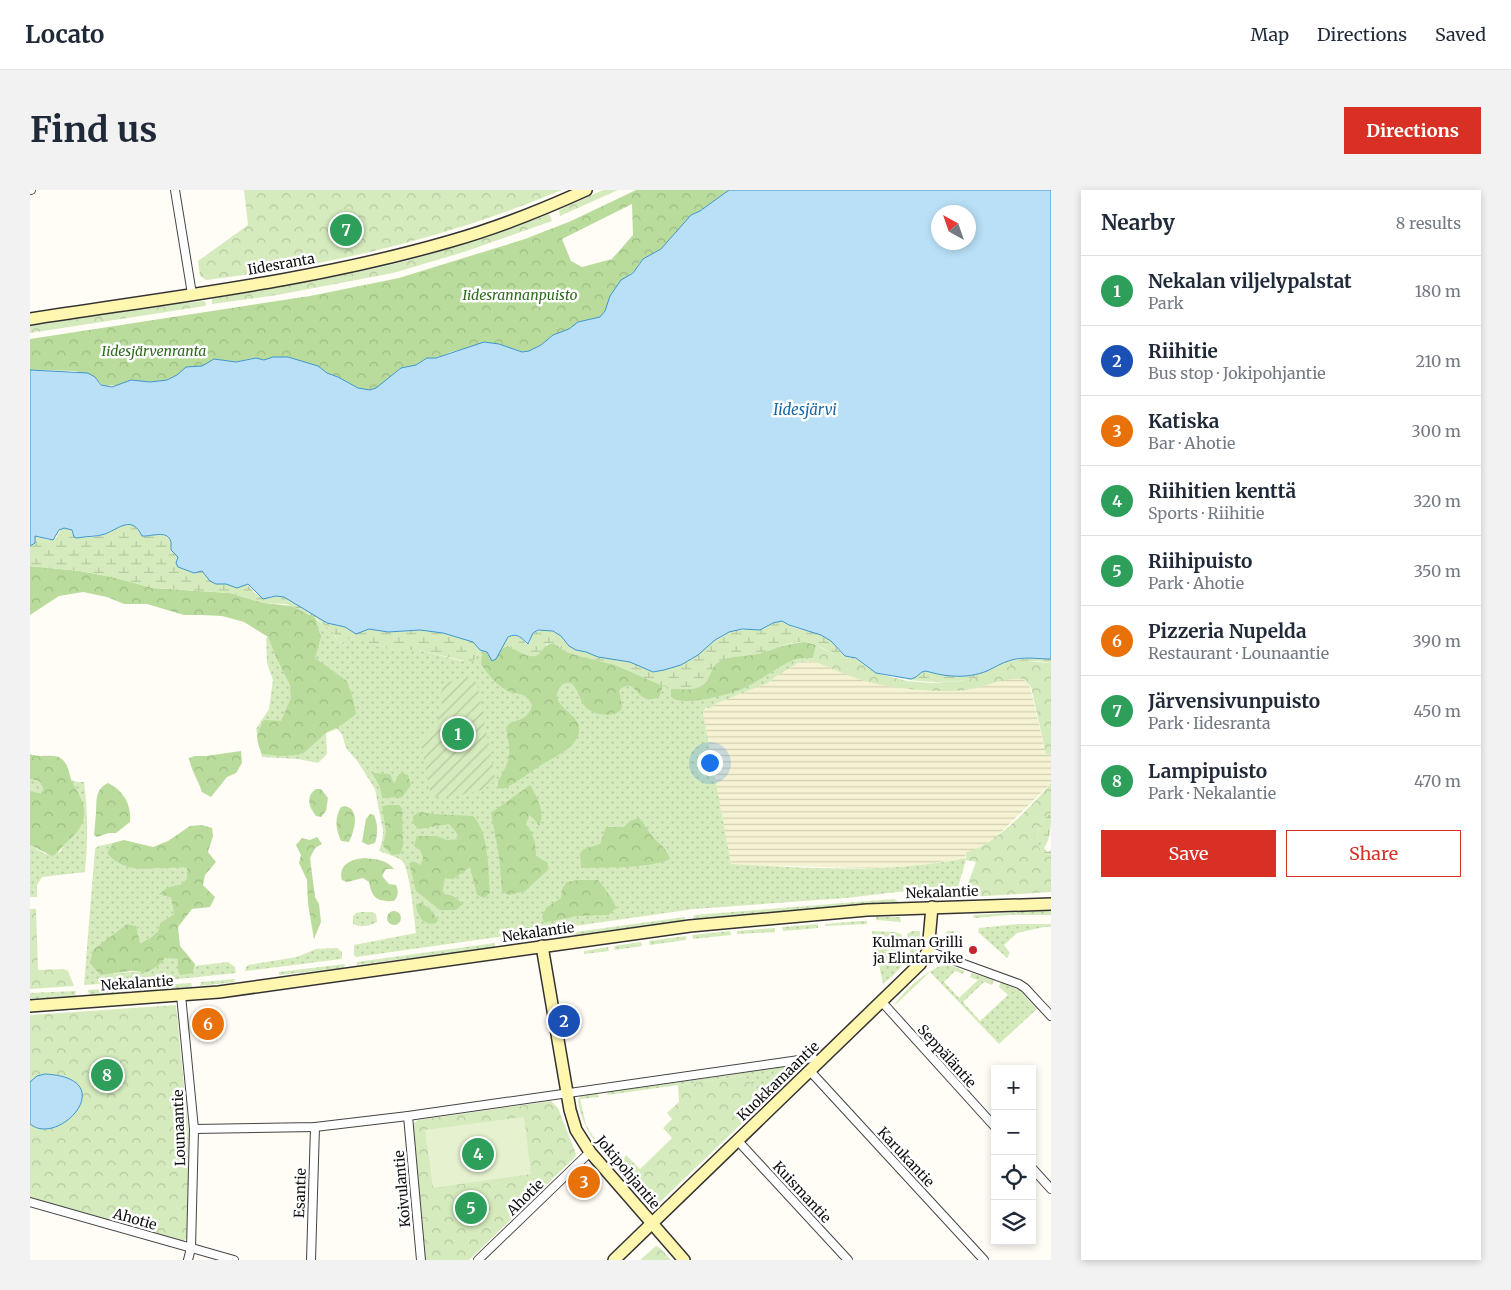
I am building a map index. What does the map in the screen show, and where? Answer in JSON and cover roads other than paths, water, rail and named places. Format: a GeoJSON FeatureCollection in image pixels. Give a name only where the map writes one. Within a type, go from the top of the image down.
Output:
{"type":"FeatureCollection","features":[{"type":"Feature","properties":{"kind":"main road","name":"Iidesranta"},"geometry":{"type":"LineString","coordinates":[[30,319],[336,270],[417,251],[515,220],[586,190]]}},
{"type":"Feature","properties":{"kind":"main road","name":"Nekalantie"},"geometry":{"type":"LineString","coordinates":[[30,1006],[219,992],[699,925],[867,910],[1051,904]]}},
{"type":"Feature","properties":{"kind":"main road"},"geometry":{"type":"LineString","coordinates":[[928,951],[932,907]]}},
{"type":"Feature","properties":{"kind":"main road","name":"Jokipohjantie"},"geometry":{"type":"LineString","coordinates":[[542,946],[567,1093],[574,1123],[580,1137],[590,1152],[684,1260]]}},
{"type":"Feature","properties":{"kind":"main road","name":"Kuokkamaantie"},"geometry":{"type":"LineString","coordinates":[[614,1260],[882,1002],[920,964],[928,951]]}},
{"type":"Feature","properties":{"kind":"street"},"geometry":{"type":"LineString","coordinates":[[175,190],[192,294]]}},
{"type":"Feature","properties":{"kind":"street"},"geometry":{"type":"LineString","coordinates":[[928,951],[1019,984],[1051,1016]]}},
{"type":"Feature","properties":{"kind":"street","name":"Lounaantie"},"geometry":{"type":"LineString","coordinates":[[181,995],[194,1129],[191,1248],[188,1260]]}},
{"type":"Feature","properties":{"kind":"street","name":"Seppäläntie"},"geometry":{"type":"LineString","coordinates":[[882,1002],[991,1123]]}},
{"type":"Feature","properties":{"kind":"street"},"geometry":{"type":"LineString","coordinates":[[194,1129],[315,1127],[408,1116],[813,1058],[819,1063]]}},
{"type":"Feature","properties":{"kind":"street","name":"Karukantie"},"geometry":{"type":"LineString","coordinates":[[810,1072],[984,1260]]}},
{"type":"Feature","properties":{"kind":"street","name":"Koivulantie"},"geometry":{"type":"LineString","coordinates":[[408,1116],[421,1260]]}},
{"type":"Feature","properties":{"kind":"street","name":"Esantie"},"geometry":{"type":"LineString","coordinates":[[311,1260],[315,1127]]}},
{"type":"Feature","properties":{"kind":"street","name":"Kuismantie"},"geometry":{"type":"LineString","coordinates":[[738,1141],[848,1260]]}},
{"type":"Feature","properties":{"kind":"street","name":"Ahotie"},"geometry":{"type":"LineString","coordinates":[[478,1260],[590,1152]]}},
{"type":"Feature","properties":{"kind":"street"},"geometry":{"type":"LineString","coordinates":[[1036,1172],[1051,1188]]}},
{"type":"Feature","properties":{"kind":"street","name":"Ahotie"},"geometry":{"type":"LineString","coordinates":[[30,1202],[234,1260]]}},
{"type":"Feature","properties":{"kind":"water","name":"Iidesjärvi"},"geometry":{"type":"Polygon","coordinates":[[[729,190],[1051,190],[1051,659],[1016,659],[979,674],[964,676],[941,675],[926,671],[911,679],[876,673],[856,658],[845,656],[831,641],[821,635],[782,621],[773,623],[760,630],[742,629],[729,632],[681,665],[653,672],[630,662],[598,657],[576,650],[553,631],[538,630],[533,633],[528,644],[517,636],[508,637],[496,659],[492,661],[487,652],[480,650],[473,642],[443,633],[420,630],[388,632],[369,629],[356,634],[345,627],[327,623],[284,597],[276,596],[263,599],[248,584],[237,588],[226,584],[216,584],[210,581],[202,571],[194,573],[178,567],[176,563],[178,557],[171,550],[169,538],[158,534],[142,536],[134,526],[130,525],[121,526],[102,535],[77,538],[74,537],[72,530],[64,528],[59,530],[53,540],[35,536],[35,543],[30,546],[30,370],[88,373],[95,377],[101,385],[112,387],[131,380],[150,382],[167,380],[177,375],[186,367],[202,366],[214,359],[236,362],[256,358],[264,360],[273,357],[288,357],[318,366],[327,373],[358,388],[370,390],[376,388],[401,368],[416,365],[427,358],[436,358],[484,342],[499,344],[522,352],[529,351],[541,345],[553,335],[569,329],[578,322],[600,317],[605,311],[610,296],[621,280],[633,273],[643,259],[661,249],[691,215],[700,211],[729,190]]]}},
{"type":"Feature","properties":{"kind":"water"},"geometry":{"type":"Polygon","coordinates":[[[45,1074],[68,1078],[80,1087],[82,1098],[78,1109],[68,1120],[56,1127],[42,1129],[30,1124],[30,1082],[37,1076],[45,1074]]]}},
{"type":"Feature","properties":{"kind":"place","name":"Järvensivunpuisto"},"geometry":{"type":"Point","coordinates":[346,230]}},
{"type":"Feature","properties":{"kind":"place","name":"Nekalan viljelypalstat"},"geometry":{"type":"Point","coordinates":[458,734]}},
{"type":"Feature","properties":{"kind":"place","name":"Kulman Grilli ja Elintarvike"},"geometry":{"type":"Point","coordinates":[973,950]}},
{"type":"Feature","properties":{"kind":"place","name":"Riihitie"},"geometry":{"type":"Point","coordinates":[564,1021]}},
{"type":"Feature","properties":{"kind":"place","name":"Pizzeria Nupelda"},"geometry":{"type":"Point","coordinates":[208,1024]}},
{"type":"Feature","properties":{"kind":"place","name":"Lampipuisto"},"geometry":{"type":"Point","coordinates":[107,1075]}},
{"type":"Feature","properties":{"kind":"place","name":"Riihitien kenttä"},"geometry":{"type":"Point","coordinates":[478,1154]}},
{"type":"Feature","properties":{"kind":"place","name":"Katiska"},"geometry":{"type":"Point","coordinates":[584,1182]}},
{"type":"Feature","properties":{"kind":"place","name":"Riihipuisto"},"geometry":{"type":"Point","coordinates":[471,1208]}},
{"type":"Feature","properties":{"kind":"park label","name":"Iidesrannanpuisto"},"geometry":{"type":"Point","coordinates":[520,295]}},
{"type":"Feature","properties":{"kind":"park label","name":"Iidesjärvenranta"},"geometry":{"type":"Point","coordinates":[154,351]}}]}
